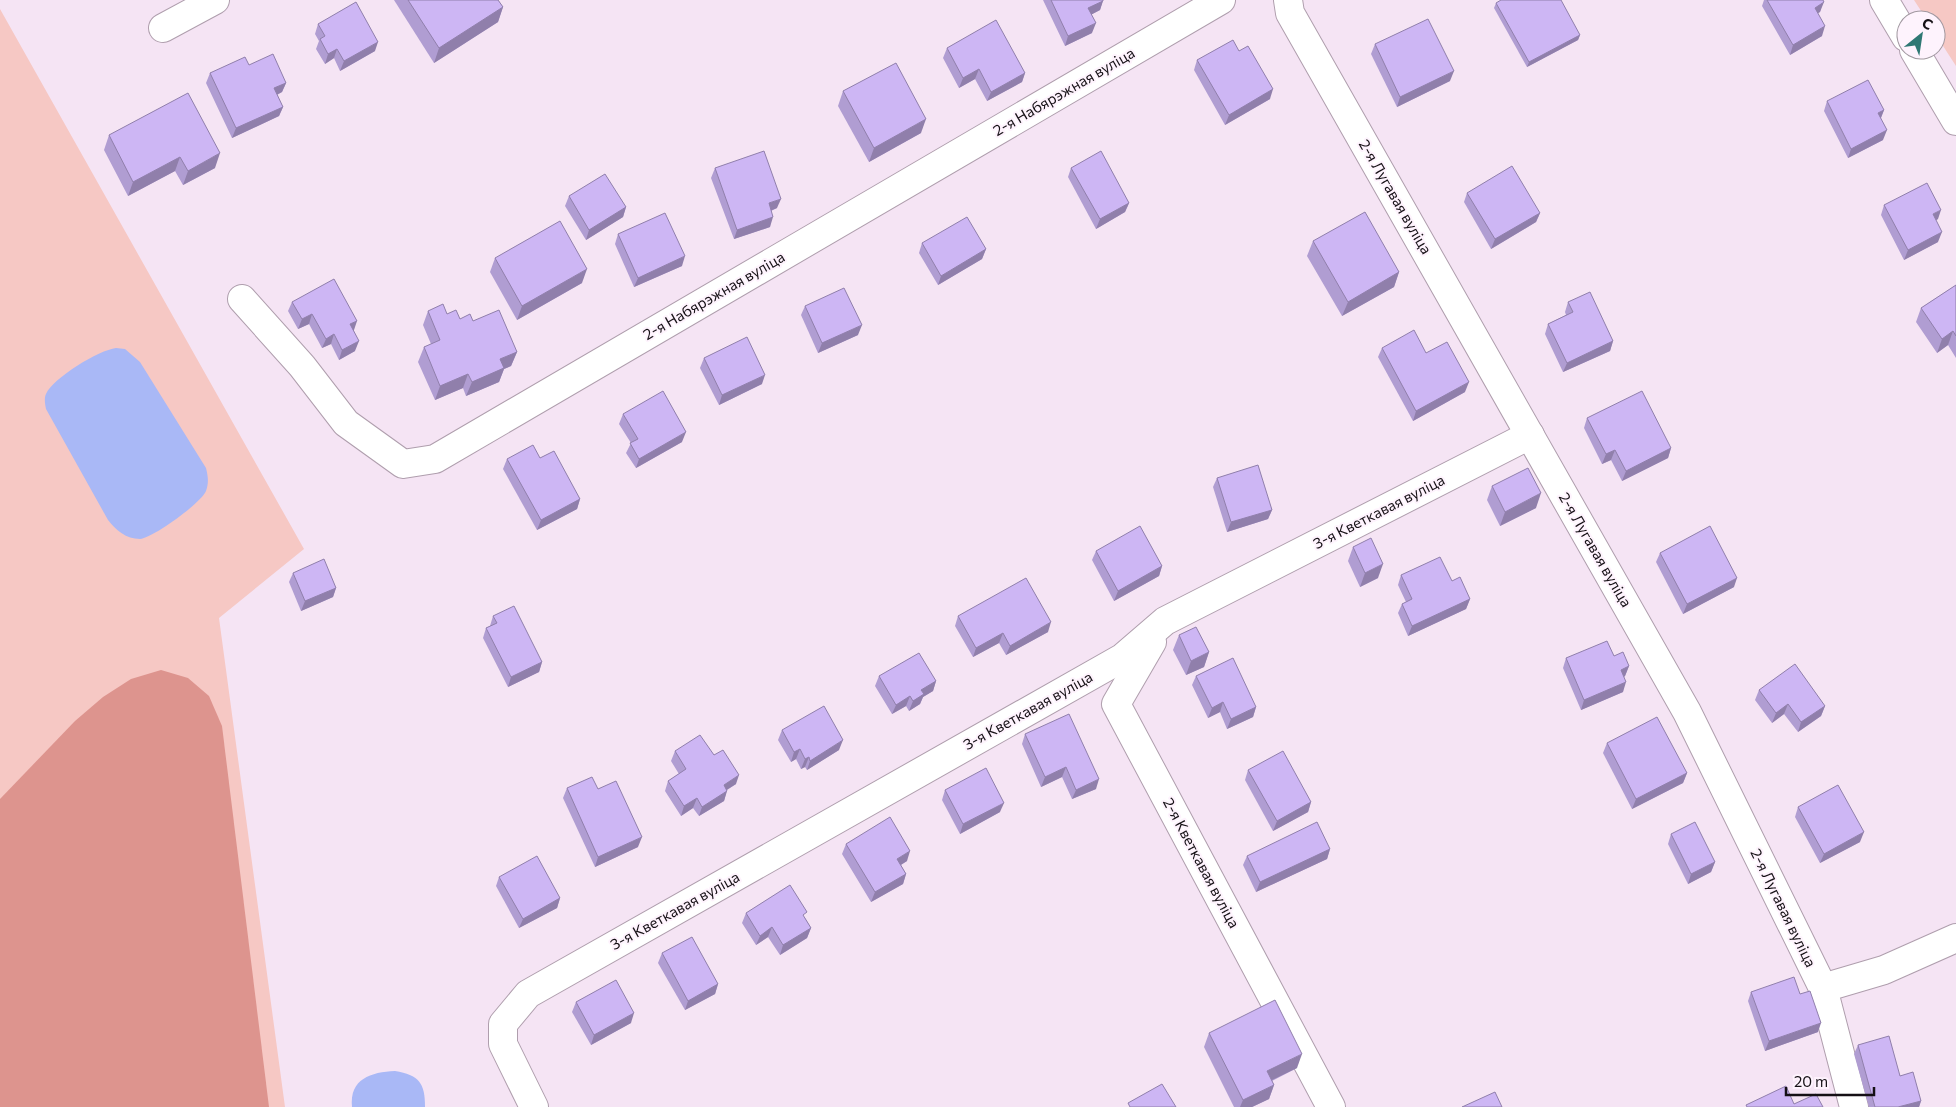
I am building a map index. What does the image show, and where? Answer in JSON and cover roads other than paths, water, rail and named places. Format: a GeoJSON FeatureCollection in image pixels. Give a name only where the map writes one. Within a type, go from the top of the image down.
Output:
{"type":"FeatureCollection","features":[{"type":"Feature","properties":{"kind":"street"},"geometry":{"type":"LineString","coordinates":[[163,28],[215,0]]}},
{"type":"Feature","properties":{"kind":"street","name":"2-я Набярэжная вуліца"},"geometry":{"type":"LineString","coordinates":[[242,299],[302,366],[346,423],[403,464],[435,459],[1221,0]]}},
{"type":"Feature","properties":{"kind":"street"},"geometry":{"type":"LineString","coordinates":[[1884,0],[1896,20]]}},
{"type":"Feature","properties":{"kind":"street","name":"2-я Лугавая вуліца"},"geometry":{"type":"LineString","coordinates":[[1289,6],[1687,712],[1823,988],[1854,1107]]}},
{"type":"Feature","properties":{"kind":"street"},"geometry":{"type":"LineString","coordinates":[[1920,60],[1956,121]]}},
{"type":"Feature","properties":{"kind":"street","name":"3-я Кветкавая вуліца"},"geometry":{"type":"LineString","coordinates":[[534,1107],[503,1044],[503,1024],[528,994],[1122,658],[1164,621],[1530,435]]}},
{"type":"Feature","properties":{"kind":"street","name":"2-я Кветкавая вуліца"},"geometry":{"type":"LineString","coordinates":[[1164,621],[1116,704],[1331,1107]]}},
{"type":"Feature","properties":{"kind":"street"},"geometry":{"type":"LineString","coordinates":[[1823,988],[1884,970],[1956,938]]}},
{"type":"Feature","properties":{"kind":"water"},"geometry":{"type":"Polygon","coordinates":[[[116,348],[125,349],[140,362],[206,468],[208,477],[206,491],[195,503],[165,527],[140,539],[135,539],[122,533],[108,520],[46,409],[45,403],[45,396],[50,388],[67,373],[88,359],[116,348]]]}},
{"type":"Feature","properties":{"kind":"water"},"geometry":{"type":"Polygon","coordinates":[[[395,1071],[410,1075],[419,1082],[424,1092],[425,1107],[352,1107],[354,1090],[363,1079],[378,1073],[395,1071]]]}}]}
